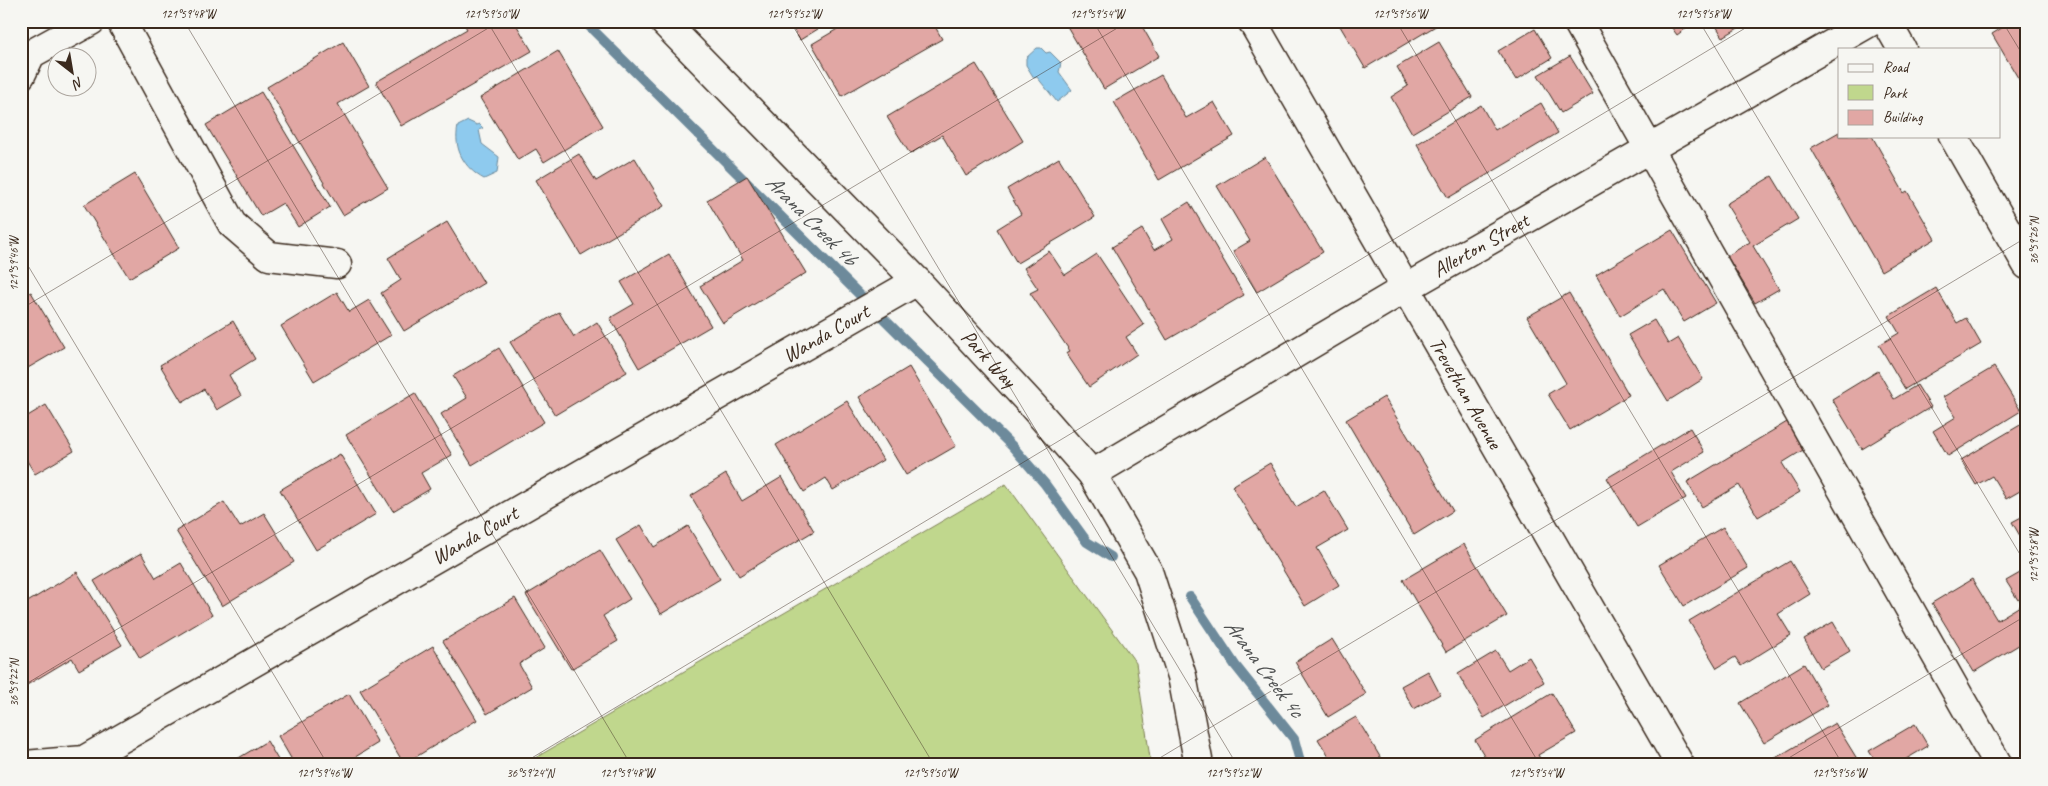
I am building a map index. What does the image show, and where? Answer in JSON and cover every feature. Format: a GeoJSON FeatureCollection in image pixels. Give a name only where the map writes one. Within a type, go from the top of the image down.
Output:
{"type":"FeatureCollection","features":[{"type":"Feature","properties":{"kind":"street"},"geometry":{"type":"LineString","coordinates":[[21,74],[31,54],[91,21]]}},
{"type":"Feature","properties":{"kind":"street"},"geometry":{"type":"LineString","coordinates":[[121,21],[232,224],[269,256],[338,264]]}},
{"type":"Feature","properties":{"kind":"street","name":"Park Way"},"geometry":{"type":"LineString","coordinates":[[663,21],[917,281],[1031,404],[1092,474],[1148,571],[1182,676],[1199,765]]}},
{"type":"Feature","properties":{"kind":"street","name":"Trevethan Avenue"},"geometry":{"type":"LineString","coordinates":[[1252,21],[1680,765]]}},
{"type":"Feature","properties":{"kind":"street"},"geometry":{"type":"LineString","coordinates":[[1577,21],[1998,765]]}},
{"type":"Feature","properties":{"kind":"street","name":"Allerton Street"},"geometry":{"type":"LineString","coordinates":[[1092,474],[1406,288],[1872,21]]}},
{"type":"Feature","properties":{"kind":"street"},"geometry":{"type":"LineString","coordinates":[[1886,21],[1901,48]]}},
{"type":"Feature","properties":{"kind":"street"},"geometry":{"type":"LineString","coordinates":[[1954,138],[2027,264]]}},
{"type":"Feature","properties":{"kind":"street","name":"Wanda Court"},"geometry":{"type":"LineString","coordinates":[[25,765],[84,760],[917,281]]}},
{"type":"Feature","properties":{"kind":"green space"},"geometry":{"type":"Polygon","coordinates":[[[1006,484],[1136,663],[1151,765],[523,765],[1006,484]]]}},
{"type":"Feature","properties":{"kind":"water"},"geometry":{"type":"Polygon","coordinates":[[[1037,48],[1041,48],[1046,53],[1050,52],[1061,63],[1059,72],[1072,90],[1057,102],[1037,77],[1034,78],[1026,65],[1026,58],[1037,48]]]}},
{"type":"Feature","properties":{"kind":"water"},"geometry":{"type":"Polygon","coordinates":[[[468,121],[479,124],[483,128],[479,130],[482,144],[499,157],[497,173],[484,179],[471,169],[459,150],[457,142],[458,126],[468,121]]]}},
{"type":"Feature","properties":{"kind":"building"},"geometry":{"type":"Polygon","coordinates":[[[462,21],[514,21],[532,51],[401,126],[376,82],[467,29],[462,21]]]}},
{"type":"Feature","properties":{"kind":"building"},"geometry":{"type":"Polygon","coordinates":[[[788,21],[831,21],[800,40],[788,21]]]}},
{"type":"Feature","properties":{"kind":"building"},"geometry":{"type":"Polygon","coordinates":[[[851,21],[932,21],[942,39],[842,96],[812,44],[851,21]]]}},
{"type":"Feature","properties":{"kind":"building"},"geometry":{"type":"Polygon","coordinates":[[[1064,21],[1139,21],[1159,56],[1104,89],[1064,21]]]}},
{"type":"Feature","properties":{"kind":"building"},"geometry":{"type":"Polygon","coordinates":[[[1337,21],[1444,21],[1365,68],[1337,21]]]}},
{"type":"Feature","properties":{"kind":"building"},"geometry":{"type":"Polygon","coordinates":[[[1667,21],[1696,21],[1677,35],[1667,21]]]}},
{"type":"Feature","properties":{"kind":"building"},"geometry":{"type":"Polygon","coordinates":[[[1713,21],[1744,21],[1745,24],[1723,37],[1713,21]]]}},
{"type":"Feature","properties":{"kind":"building"},"geometry":{"type":"Polygon","coordinates":[[[2013,21],[2027,21],[2027,93],[1992,34],[2013,21]]]}},
{"type":"Feature","properties":{"kind":"building"},"geometry":{"type":"Polygon","coordinates":[[[1535,29],[1552,58],[1516,80],[1498,51],[1535,29]]]}},
{"type":"Feature","properties":{"kind":"building"},"geometry":{"type":"Polygon","coordinates":[[[343,42],[369,86],[338,104],[388,188],[343,215],[267,87],[343,42]]]}},
{"type":"Feature","properties":{"kind":"building"},"geometry":{"type":"Polygon","coordinates":[[[1439,42],[1472,97],[1412,133],[1391,97],[1408,86],[1397,67],[1439,42]]]}},
{"type":"Feature","properties":{"kind":"building"},"geometry":{"type":"Polygon","coordinates":[[[558,51],[603,126],[544,162],[536,149],[518,160],[480,98],[558,51]]]}},
{"type":"Feature","properties":{"kind":"building"},"geometry":{"type":"Polygon","coordinates":[[[1570,56],[1593,94],[1561,113],[1538,75],[1570,56]]]}},
{"type":"Feature","properties":{"kind":"building"},"geometry":{"type":"Polygon","coordinates":[[[976,64],[1023,141],[966,176],[942,135],[910,154],[887,117],[976,64]]]}},
{"type":"Feature","properties":{"kind":"building"},"geometry":{"type":"Polygon","coordinates":[[[1161,75],[1186,118],[1214,102],[1234,136],[1159,180],[1114,102],[1161,75]]]}},
{"type":"Feature","properties":{"kind":"building"},"geometry":{"type":"Polygon","coordinates":[[[261,92],[330,207],[298,227],[283,203],[261,216],[206,125],[261,92]]]}},
{"type":"Feature","properties":{"kind":"building"},"geometry":{"type":"Polygon","coordinates":[[[1541,103],[1558,133],[1448,198],[1417,144],[1481,105],[1495,130],[1541,103]]]}},
{"type":"Feature","properties":{"kind":"building"},"geometry":{"type":"Polygon","coordinates":[[[1838,133],[1838,138],[1873,138],[1904,193],[1907,191],[1935,239],[1881,271],[1811,148],[1838,133]]]}},
{"type":"Feature","properties":{"kind":"building"},"geometry":{"type":"Polygon","coordinates":[[[579,154],[596,181],[635,158],[664,206],[581,255],[536,180],[579,154]]]}},
{"type":"Feature","properties":{"kind":"building"},"geometry":{"type":"Polygon","coordinates":[[[1265,157],[1323,252],[1257,292],[1233,251],[1250,241],[1217,186],[1265,157]]]}},
{"type":"Feature","properties":{"kind":"building"},"geometry":{"type":"Polygon","coordinates":[[[1059,158],[1095,217],[1017,263],[997,229],[1021,214],[1007,189],[1059,158]]]}},
{"type":"Feature","properties":{"kind":"building"},"geometry":{"type":"Polygon","coordinates":[[[135,174],[179,248],[129,278],[84,205],[135,174]]]}},
{"type":"Feature","properties":{"kind":"building"},"geometry":{"type":"Polygon","coordinates":[[[747,176],[806,273],[723,323],[700,286],[743,260],[707,200],[747,176]]]}},
{"type":"Feature","properties":{"kind":"building"},"geometry":{"type":"Polygon","coordinates":[[[1772,176],[1798,219],[1753,246],[1779,289],[1755,303],[1727,256],[1750,242],[1726,204],[1772,176]]]}},
{"type":"Feature","properties":{"kind":"building"},"geometry":{"type":"Polygon","coordinates":[[[1189,202],[1244,295],[1167,340],[1112,247],[1142,229],[1154,250],[1173,239],[1162,219],[1189,202]]]}},
{"type":"Feature","properties":{"kind":"building"},"geometry":{"type":"Polygon","coordinates":[[[447,222],[484,283],[404,331],[381,293],[401,280],[388,258],[447,222]]]}},
{"type":"Feature","properties":{"kind":"building"},"geometry":{"type":"Polygon","coordinates":[[[1672,230],[1716,303],[1684,322],[1664,289],[1620,316],[1596,275],[1672,230]]]}},
{"type":"Feature","properties":{"kind":"building"},"geometry":{"type":"Polygon","coordinates":[[[1049,251],[1065,275],[1097,254],[1144,325],[1126,337],[1137,354],[1089,387],[1066,353],[1070,351],[1030,293],[1038,289],[1024,268],[1049,251]]]}},
{"type":"Feature","properties":{"kind":"building"},"geometry":{"type":"Polygon","coordinates":[[[669,254],[711,326],[639,368],[610,318],[634,304],[621,282],[669,254]]]}},
{"type":"Feature","properties":{"kind":"building"},"geometry":{"type":"Polygon","coordinates":[[[1936,288],[1957,323],[1966,318],[1981,344],[1905,389],[1879,345],[1899,333],[1889,316],[1936,288]]]}},
{"type":"Feature","properties":{"kind":"building"},"geometry":{"type":"Polygon","coordinates":[[[31,292],[64,347],[21,372],[21,297],[31,292]]]}},
{"type":"Feature","properties":{"kind":"building"},"geometry":{"type":"Polygon","coordinates":[[[337,292],[349,312],[369,300],[391,335],[314,381],[281,326],[337,292]]]}},
{"type":"Feature","properties":{"kind":"building"},"geometry":{"type":"Polygon","coordinates":[[[1569,293],[1629,395],[1570,430],[1548,394],[1566,383],[1527,317],[1569,293]]]}},
{"type":"Feature","properties":{"kind":"building"},"geometry":{"type":"Polygon","coordinates":[[[559,312],[574,337],[597,322],[627,372],[555,415],[510,342],[559,312]]]}},
{"type":"Feature","properties":{"kind":"building"},"geometry":{"type":"Polygon","coordinates":[[[1654,320],[1668,344],[1678,338],[1703,379],[1668,401],[1628,335],[1654,320]]]}},
{"type":"Feature","properties":{"kind":"building"},"geometry":{"type":"Polygon","coordinates":[[[233,321],[255,359],[229,375],[241,396],[217,410],[204,389],[182,402],[160,365],[233,321]]]}},
{"type":"Feature","properties":{"kind":"building"},"geometry":{"type":"Polygon","coordinates":[[[499,348],[544,422],[472,465],[441,414],[467,398],[453,376],[499,348]]]}},
{"type":"Feature","properties":{"kind":"building"},"geometry":{"type":"Polygon","coordinates":[[[909,367],[956,446],[906,475],[859,397],[909,367]]]}},
{"type":"Feature","properties":{"kind":"building"},"geometry":{"type":"Polygon","coordinates":[[[1994,367],[2021,411],[1948,456],[1933,431],[1956,417],[1943,397],[1994,367]]]}},
{"type":"Feature","properties":{"kind":"building"},"geometry":{"type":"Polygon","coordinates":[[[1878,371],[1894,399],[1917,385],[1931,407],[1862,449],[1832,399],[1878,371]]]}},
{"type":"Feature","properties":{"kind":"building"},"geometry":{"type":"Polygon","coordinates":[[[415,393],[452,455],[421,473],[430,489],[393,511],[346,435],[415,393]]]}},
{"type":"Feature","properties":{"kind":"building"},"geometry":{"type":"Polygon","coordinates":[[[1384,397],[1453,511],[1414,535],[1346,420],[1384,397]]]}},
{"type":"Feature","properties":{"kind":"building"},"geometry":{"type":"Polygon","coordinates":[[[847,401],[883,460],[833,490],[826,478],[804,492],[776,445],[847,401]]]}},
{"type":"Feature","properties":{"kind":"building"},"geometry":{"type":"Polygon","coordinates":[[[46,405],[74,451],[35,474],[21,451],[21,420],[46,405]]]}},
{"type":"Feature","properties":{"kind":"building"},"geometry":{"type":"Polygon","coordinates":[[[1792,419],[1808,447],[1782,463],[1800,492],[1758,517],[1739,485],[1702,507],[1687,482],[1792,419]]]}},
{"type":"Feature","properties":{"kind":"building"},"geometry":{"type":"Polygon","coordinates":[[[2027,421],[2027,487],[2006,499],[1992,476],[1976,485],[1961,460],[2027,421]]]}},
{"type":"Feature","properties":{"kind":"building"},"geometry":{"type":"Polygon","coordinates":[[[1690,428],[1704,452],[1671,472],[1686,498],[1637,527],[1607,478],[1690,428]]]}},
{"type":"Feature","properties":{"kind":"building"},"geometry":{"type":"Polygon","coordinates":[[[340,454],[376,514],[316,550],[280,490],[340,454]]]}},
{"type":"Feature","properties":{"kind":"building"},"geometry":{"type":"Polygon","coordinates":[[[1270,463],[1296,507],[1324,490],[1348,530],[1317,548],[1339,585],[1305,606],[1232,486],[1270,463]]]}},
{"type":"Feature","properties":{"kind":"building"},"geometry":{"type":"Polygon","coordinates":[[[726,474],[742,501],[782,477],[814,531],[739,576],[691,496],[726,474]]]}},
{"type":"Feature","properties":{"kind":"building"},"geometry":{"type":"Polygon","coordinates":[[[224,502],[240,527],[264,513],[294,562],[222,606],[176,531],[224,502]]]}},
{"type":"Feature","properties":{"kind":"building"},"geometry":{"type":"Polygon","coordinates":[[[2027,514],[2027,548],[2012,522],[2027,514]]]}},
{"type":"Feature","properties":{"kind":"building"},"geometry":{"type":"Polygon","coordinates":[[[641,525],[654,547],[688,526],[720,579],[661,614],[616,540],[641,525]]]}},
{"type":"Feature","properties":{"kind":"building"},"geometry":{"type":"Polygon","coordinates":[[[1723,527],[1748,568],[1684,606],[1659,565],[1723,527]]]}},
{"type":"Feature","properties":{"kind":"building"},"geometry":{"type":"Polygon","coordinates":[[[1464,544],[1507,616],[1446,652],[1403,580],[1464,544]]]}},
{"type":"Feature","properties":{"kind":"building"},"geometry":{"type":"Polygon","coordinates":[[[600,550],[630,599],[603,616],[618,641],[571,669],[526,595],[600,550]]]}},
{"type":"Feature","properties":{"kind":"building"},"geometry":{"type":"Polygon","coordinates":[[[141,553],[156,578],[181,563],[212,615],[140,658],[94,581],[141,553]]]}},
{"type":"Feature","properties":{"kind":"building"},"geometry":{"type":"Polygon","coordinates":[[[1790,561],[1810,594],[1778,614],[1791,635],[1741,666],[1735,657],[1717,668],[1689,621],[1790,561]]]}},
{"type":"Feature","properties":{"kind":"building"},"geometry":{"type":"Polygon","coordinates":[[[2027,569],[2027,594],[2018,600],[2006,581],[2027,569]]]}},
{"type":"Feature","properties":{"kind":"building"},"geometry":{"type":"Polygon","coordinates":[[[77,572],[122,645],[79,670],[72,658],[22,688],[21,606],[77,572]]]}},
{"type":"Feature","properties":{"kind":"building"},"geometry":{"type":"Polygon","coordinates":[[[1972,579],[1997,620],[2020,606],[2027,616],[2027,640],[1974,672],[1932,603],[1972,579]]]}},
{"type":"Feature","properties":{"kind":"building"},"geometry":{"type":"Polygon","coordinates":[[[515,598],[545,648],[519,664],[532,687],[487,714],[443,641],[515,598]]]}},
{"type":"Feature","properties":{"kind":"building"},"geometry":{"type":"Polygon","coordinates":[[[1833,622],[1850,651],[1821,668],[1804,639],[1833,622]]]}},
{"type":"Feature","properties":{"kind":"building"},"geometry":{"type":"Polygon","coordinates":[[[1332,639],[1366,694],[1328,717],[1295,662],[1332,639]]]}},
{"type":"Feature","properties":{"kind":"building"},"geometry":{"type":"Polygon","coordinates":[[[433,646],[477,720],[404,764],[360,690],[433,646]]]}},
{"type":"Feature","properties":{"kind":"building"},"geometry":{"type":"Polygon","coordinates":[[[1496,651],[1508,670],[1529,657],[1544,682],[1484,718],[1458,674],[1496,651]]]}},
{"type":"Feature","properties":{"kind":"building"},"geometry":{"type":"Polygon","coordinates":[[[1804,664],[1828,705],[1764,743],[1740,703],[1804,664]]]}},
{"type":"Feature","properties":{"kind":"building"},"geometry":{"type":"Polygon","coordinates":[[[1428,671],[1440,694],[1414,709],[1401,686],[1428,671]]]}},
{"type":"Feature","properties":{"kind":"building"},"geometry":{"type":"Polygon","coordinates":[[[1552,693],[1576,733],[1538,755],[1544,765],[1490,765],[1475,740],[1552,693]]]}},
{"type":"Feature","properties":{"kind":"building"},"geometry":{"type":"Polygon","coordinates":[[[349,694],[378,743],[352,759],[356,765],[295,765],[278,736],[349,694]]]}},
{"type":"Feature","properties":{"kind":"building"},"geometry":{"type":"Polygon","coordinates":[[[1356,717],[1385,765],[1316,765],[1329,757],[1318,739],[1356,717]]]}},
{"type":"Feature","properties":{"kind":"building"},"geometry":{"type":"Polygon","coordinates":[[[1835,723],[1859,762],[1855,765],[1775,765],[1772,760],[1835,723]]]}},
{"type":"Feature","properties":{"kind":"building"},"geometry":{"type":"Polygon","coordinates":[[[1915,724],[1928,746],[1896,765],[1878,765],[1869,751],[1915,724]]]}},
{"type":"Feature","properties":{"kind":"building"},"geometry":{"type":"Polygon","coordinates":[[[267,741],[281,765],[227,765],[267,741]]]}},
{"type":"Feature","properties":{"kind":"waterway","name":"Arana Creek 4b"},"geometry":{"type":"LineString","coordinates":[[584,21],[1012,446],[1045,484],[1087,542],[1111,557]]}},
{"type":"Feature","properties":{"kind":"waterway","name":"Arana Creek 4c"},"geometry":{"type":"LineString","coordinates":[[1190,597],[1235,665],[1294,739],[1301,765]]}}]}
